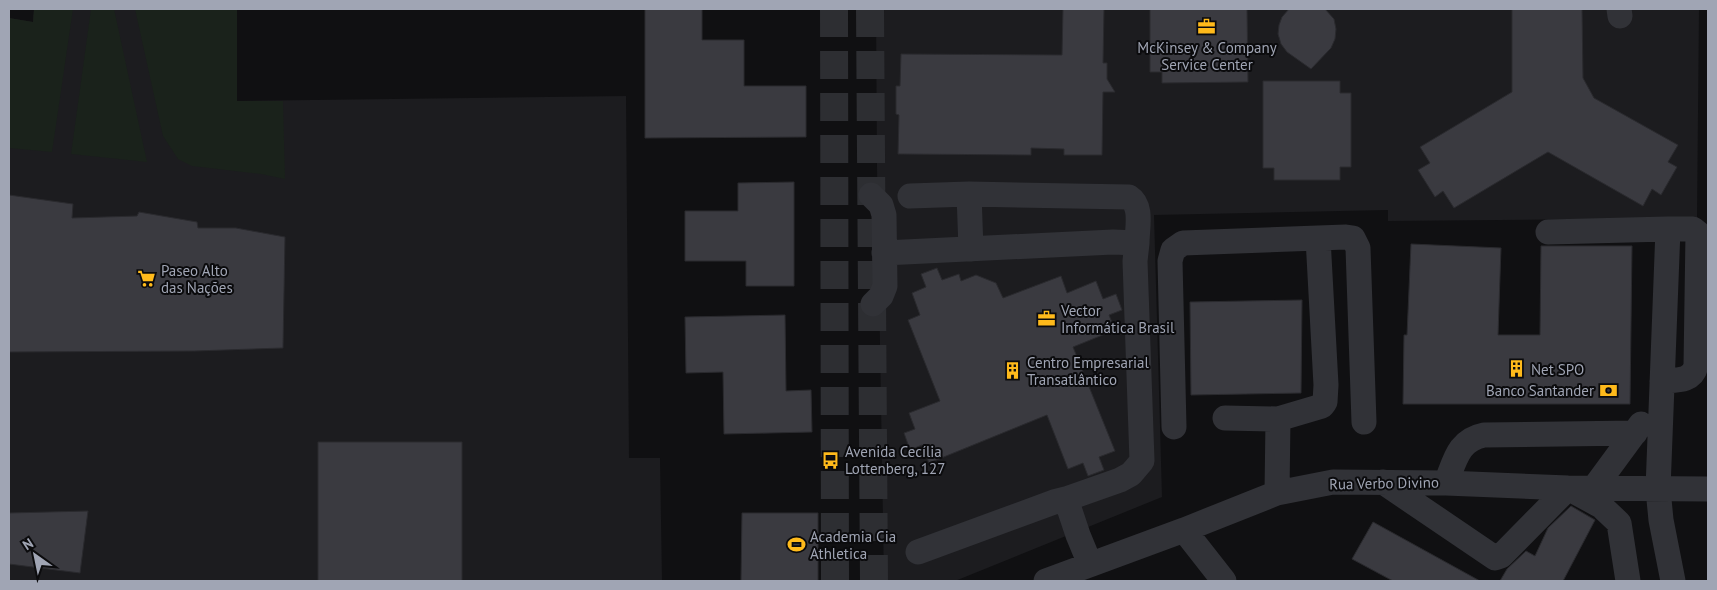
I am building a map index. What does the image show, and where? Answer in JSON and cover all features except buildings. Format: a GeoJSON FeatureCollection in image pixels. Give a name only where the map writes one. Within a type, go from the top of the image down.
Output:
{"type":"FeatureCollection","features":[{"type":"Feature","properties":{"kind":"street"},"geometry":{"type":"LineString","coordinates":[[871,194],[881,205],[884,215],[885,286],[881,296],[873,304]]}},
{"type":"Feature","properties":{"kind":"street"},"geometry":{"type":"LineString","coordinates":[[969,194],[971,249]]}},
{"type":"Feature","properties":{"kind":"street"},"geometry":{"type":"LineString","coordinates":[[910,196],[969,194],[1129,197],[1138,208],[1135,261],[1142,461],[1131,474],[1120,480],[918,552]]}},
{"type":"Feature","properties":{"kind":"street"},"geometry":{"type":"LineString","coordinates":[[1548,232],[1693,228],[1698,233],[1696,366],[1693,374],[1686,379],[1662,389],[1634,433],[1601,500],[1619,524],[1628,581]]}},
{"type":"Feature","properties":{"kind":"street"},"geometry":{"type":"LineString","coordinates":[[1668,230],[1658,489],[1660,520],[1672,581]]}},
{"type":"Feature","properties":{"kind":"street"},"geometry":{"type":"LineString","coordinates":[[1224,418],[1278,418],[1322,406],[1325,402],[1326,385],[1318,238]]}},
{"type":"Feature","properties":{"kind":"street"},"geometry":{"type":"LineString","coordinates":[[1174,427],[1170,261],[1173,250],[1183,243],[1318,238],[1353,238],[1358,248],[1364,422]]}},
{"type":"Feature","properties":{"kind":"street"},"geometry":{"type":"LineString","coordinates":[[884,253],[1113,242],[1137,243]]}},
{"type":"Feature","properties":{"kind":"street"},"geometry":{"type":"LineString","coordinates":[[1326,385],[1362,385]]}},
{"type":"Feature","properties":{"kind":"street"},"geometry":{"type":"LineString","coordinates":[[1277,493],[1278,418]]}},
{"type":"Feature","properties":{"kind":"street"},"geometry":{"type":"LineString","coordinates":[[1446,483],[1461,447],[1477,436],[1634,433]]}},
{"type":"Feature","properties":{"kind":"street","name":"Rua Verbo Divino"},"geometry":{"type":"LineString","coordinates":[[1046,581],[1277,493],[1333,482],[1446,483],[1568,488],[1601,500],[1658,489],[1708,488]]}},
{"type":"Feature","properties":{"kind":"street"},"geometry":{"type":"LineString","coordinates":[[1383,482],[1495,558],[1501,556],[1568,488]]}},
{"type":"Feature","properties":{"kind":"street"},"geometry":{"type":"LineString","coordinates":[[1066,499],[1085,552]]}},
{"type":"Feature","properties":{"kind":"street"},"geometry":{"type":"LineString","coordinates":[[1026,581],[1044,568],[1122,537],[1175,533],[1224,581]]}},
{"type":"Feature","properties":{"kind":"shaded area"},"geometry":{"type":"Polygon","coordinates":[[[34,9],[237,9],[237,101],[626,96],[629,458],[660,458],[662,581],[9,581],[9,18],[33,22],[34,9]]]}},
{"type":"Feature","properties":{"kind":"shaded area"},"geometry":{"type":"Polygon","coordinates":[[[34,9],[73,9],[52,152],[9,148],[9,18],[33,22],[34,9]]]}},
{"type":"Feature","properties":{"kind":"shaded area"},"geometry":{"type":"Polygon","coordinates":[[[91,9],[114,9],[147,162],[71,154],[91,9]]]}},
{"type":"Feature","properties":{"kind":"shaded area"},"geometry":{"type":"Polygon","coordinates":[[[135,9],[237,9],[237,101],[283,101],[285,179],[261,174],[192,166],[178,159],[163,136],[135,9]]]}},
{"type":"Feature","properties":{"kind":"shaded area"},"geometry":{"type":"Polygon","coordinates":[[[876,9],[1699,9],[1697,218],[1388,221],[1388,210],[1154,215],[1162,497],[955,581],[884,581],[876,9]]]}},
{"type":"Feature","properties":{"kind":"tunnel"},"geometry":{"type":"LineString","coordinates":[[834,9],[835,581]]}},
{"type":"Feature","properties":{"kind":"tunnel"},"geometry":{"type":"LineString","coordinates":[[870,9],[874,581]]}},
{"type":"Feature","properties":{"kind":"place","name":"McKinsey & Company Service Center"},"geometry":{"type":"Point","coordinates":[1207,26]}},
{"type":"Feature","properties":{"kind":"place","name":"Paseo Alto das Nações"},"geometry":{"type":"Point","coordinates":[147,279]}},
{"type":"Feature","properties":{"kind":"place","name":"Vector Informática Brasil"},"geometry":{"type":"Point","coordinates":[1047,319]}},
{"type":"Feature","properties":{"kind":"place","name":"Net SPO"},"geometry":{"type":"Point","coordinates":[1517,369]}},
{"type":"Feature","properties":{"kind":"place","name":"Centro Empresarial Transatlântico"},"geometry":{"type":"Point","coordinates":[1013,371]}},
{"type":"Feature","properties":{"kind":"place","name":"Banco Santander"},"geometry":{"type":"Point","coordinates":[1608,390]}},
{"type":"Feature","properties":{"kind":"place","name":"Avenida Cecília Lottenberg, 127"},"geometry":{"type":"Point","coordinates":[831,460]}},
{"type":"Feature","properties":{"kind":"place","name":"Academia Cia Athletica"},"geometry":{"type":"Point","coordinates":[796,545]}}]}
